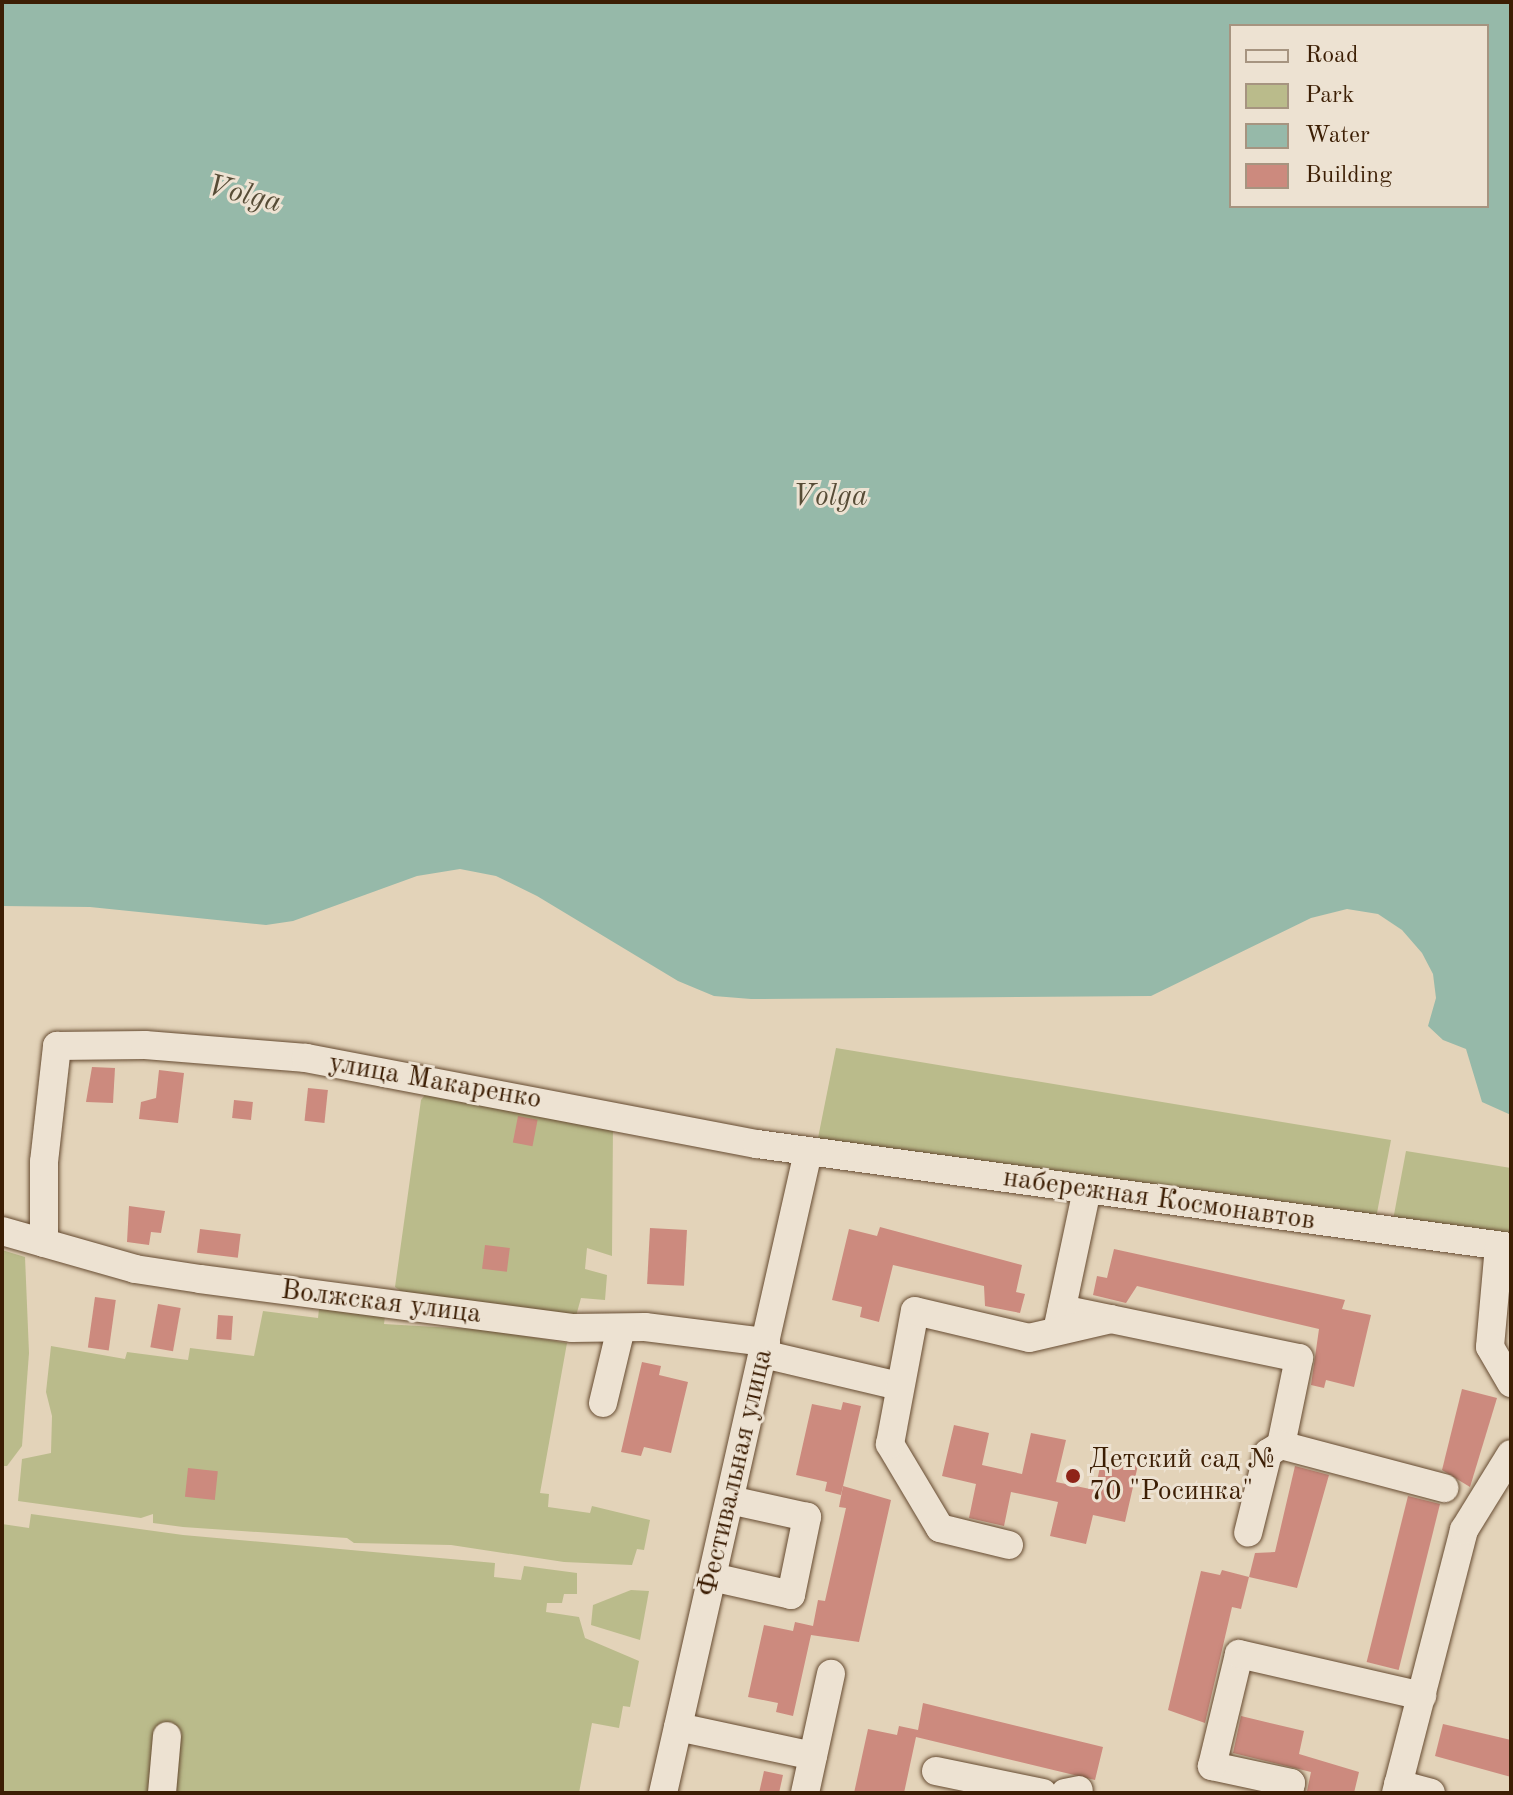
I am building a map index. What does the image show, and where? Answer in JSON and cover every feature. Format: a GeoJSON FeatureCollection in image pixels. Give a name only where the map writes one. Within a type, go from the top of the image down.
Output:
{"type":"FeatureCollection","features":[{"type":"Feature","properties":{"kind":"street","name":"улица Макаренко"},"geometry":{"type":"LineString","coordinates":[[44,1243],[44,1162],[57,1046],[145,1045],[306,1058],[808,1152]]}},
{"type":"Feature","properties":{"kind":"street","name":"набережная Космонавтов"},"geometry":{"type":"LineString","coordinates":[[808,1152],[1505,1247]]}},
{"type":"Feature","properties":{"kind":"street","name":"Фестивальная улица"},"geometry":{"type":"LineString","coordinates":[[663,1793],[808,1152]]}},
{"type":"Feature","properties":{"kind":"street"},"geometry":{"type":"LineString","coordinates":[[1059,1320],[1087,1190]]}},
{"type":"Feature","properties":{"kind":"street","name":"Волжская улица"},"geometry":{"type":"LineString","coordinates":[[2,1231],[135,1269],[572,1328],[621,1328],[764,1348],[898,1386]]}},
{"type":"Feature","properties":{"kind":"street"},"geometry":{"type":"LineString","coordinates":[[1505,1247],[1490,1347],[1511,1383]]}},
{"type":"Feature","properties":{"kind":"street"},"geometry":{"type":"LineString","coordinates":[[1009,1545],[940,1528],[890,1444],[898,1386],[915,1311],[1029,1338],[1059,1320],[1111,1319],[1299,1358],[1281,1445]]}},
{"type":"Feature","properties":{"kind":"street"},"geometry":{"type":"LineString","coordinates":[[603,1403],[621,1328]]}},
{"type":"Feature","properties":{"kind":"street"},"geometry":{"type":"LineString","coordinates":[[1248,1533],[1268,1453],[1281,1445],[1483,1499]]}},
{"type":"Feature","properties":{"kind":"street"},"geometry":{"type":"LineString","coordinates":[[1431,1793],[1397,1789],[1464,1530],[1511,1454]]}},
{"type":"Feature","properties":{"kind":"street"},"geometry":{"type":"LineString","coordinates":[[712,1577],[791,1595],[807,1517],[730,1500]]}},
{"type":"Feature","properties":{"kind":"street"},"geometry":{"type":"LineString","coordinates":[[1289,1793],[1291,1783],[1212,1766],[1239,1654],[1422,1696]]}},
{"type":"Feature","properties":{"kind":"street"},"geometry":{"type":"LineString","coordinates":[[805,1793],[831,1674]]}},
{"type":"Feature","properties":{"kind":"street"},"geometry":{"type":"LineString","coordinates":[[678,1727],[813,1756]]}},
{"type":"Feature","properties":{"kind":"street"},"geometry":{"type":"LineString","coordinates":[[162,1793],[167,1736]]}},
{"type":"Feature","properties":{"kind":"street"},"geometry":{"type":"LineString","coordinates":[[936,1771],[969,1786],[1043,1793]]}},
{"type":"Feature","properties":{"kind":"green space"},"geometry":{"type":"Polygon","coordinates":[[[836,1048],[1391,1140],[1376,1218],[817,1143],[836,1048]]]}},
{"type":"Feature","properties":{"kind":"green space"},"geometry":{"type":"Polygon","coordinates":[[[428,1091],[613,1124],[612,1256],[587,1248],[585,1269],[607,1275],[605,1300],[581,1298],[576,1316],[410,1297],[395,1287],[421,1100],[428,1091]]]}},
{"type":"Feature","properties":{"kind":"green space"},"geometry":{"type":"Polygon","coordinates":[[[1406,1151],[1511,1168],[1511,1236],[1393,1220],[1406,1151]]]}},
{"type":"Feature","properties":{"kind":"green space"},"geometry":{"type":"Polygon","coordinates":[[[2,1250],[25,1257],[29,1353],[22,1446],[7,1466],[2,1466],[2,1250]]]}},
{"type":"Feature","properties":{"kind":"green space"},"geometry":{"type":"Polygon","coordinates":[[[319,1309],[385,1316],[384,1324],[488,1330],[567,1343],[540,1493],[549,1494],[548,1507],[590,1513],[592,1506],[650,1520],[644,1550],[637,1549],[632,1565],[564,1562],[451,1545],[354,1543],[347,1538],[183,1527],[153,1523],[153,1514],[141,1518],[18,1501],[22,1459],[51,1453],[52,1416],[46,1392],[51,1346],[125,1359],[127,1352],[188,1360],[190,1348],[254,1356],[263,1311],[318,1318],[319,1309]]]}},
{"type":"Feature","properties":{"kind":"green space"},"geometry":{"type":"Polygon","coordinates":[[[31,1514],[183,1535],[495,1563],[494,1577],[521,1580],[524,1566],[577,1573],[577,1594],[564,1594],[562,1603],[547,1603],[546,1612],[579,1617],[585,1638],[639,1661],[630,1707],[623,1706],[619,1728],[592,1723],[579,1793],[2,1793],[2,1524],[29,1528],[31,1514]]]}},
{"type":"Feature","properties":{"kind":"green space"},"geometry":{"type":"Polygon","coordinates":[[[631,1590],[649,1591],[640,1640],[591,1625],[593,1605],[631,1590]]]}},
{"type":"Feature","properties":{"kind":"water","name":"Volga"},"geometry":{"type":"Polygon","coordinates":[[[2,2],[1511,2],[1511,1115],[1482,1102],[1466,1049],[1443,1040],[1428,1026],[1436,998],[1433,974],[1422,953],[1402,930],[1378,914],[1347,909],[1311,918],[1151,996],[751,999],[714,996],[678,981],[537,896],[496,876],[460,869],[417,876],[293,921],[266,925],[90,907],[2,906],[2,2]]]}},
{"type":"Feature","properties":{"kind":"building"},"geometry":{"type":"Polygon","coordinates":[[[92,1067],[115,1068],[113,1103],[86,1102],[92,1067]]]}},
{"type":"Feature","properties":{"kind":"building"},"geometry":{"type":"Polygon","coordinates":[[[159,1070],[184,1073],[178,1123],[139,1119],[141,1102],[156,1098],[159,1070]]]}},
{"type":"Feature","properties":{"kind":"building"},"geometry":{"type":"Polygon","coordinates":[[[308,1088],[328,1090],[324,1123],[305,1121],[308,1088]]]}},
{"type":"Feature","properties":{"kind":"building"},"geometry":{"type":"Polygon","coordinates":[[[234,1100],[253,1102],[251,1120],[232,1118],[234,1100]]]}},
{"type":"Feature","properties":{"kind":"building"},"geometry":{"type":"Polygon","coordinates":[[[518,1116],[538,1120],[532,1146],[513,1143],[518,1116]]]}},
{"type":"Feature","properties":{"kind":"building"},"geometry":{"type":"Polygon","coordinates":[[[129,1206],[165,1211],[161,1233],[151,1232],[149,1245],[127,1242],[129,1206]]]}},
{"type":"Feature","properties":{"kind":"building"},"geometry":{"type":"Polygon","coordinates":[[[880,1227],[1022,1265],[1016,1292],[1025,1294],[1020,1313],[985,1306],[984,1286],[893,1265],[879,1322],[860,1317],[862,1307],[832,1300],[849,1229],[877,1236],[880,1227]]]}},
{"type":"Feature","properties":{"kind":"building"},"geometry":{"type":"Polygon","coordinates":[[[650,1228],[687,1230],[684,1286],[647,1284],[650,1228]]]}},
{"type":"Feature","properties":{"kind":"building"},"geometry":{"type":"Polygon","coordinates":[[[200,1229],[241,1234],[238,1258],[197,1253],[200,1229]]]}},
{"type":"Feature","properties":{"kind":"building"},"geometry":{"type":"Polygon","coordinates":[[[485,1245],[510,1248],[507,1272],[482,1269],[485,1245]]]}},
{"type":"Feature","properties":{"kind":"building"},"geometry":{"type":"Polygon","coordinates":[[[1114,1249],[1345,1300],[1342,1309],[1371,1315],[1354,1387],[1326,1380],[1324,1388],[1311,1385],[1319,1329],[1137,1286],[1126,1303],[1093,1295],[1097,1276],[1107,1278],[1114,1249]]]}},
{"type":"Feature","properties":{"kind":"building"},"geometry":{"type":"Polygon","coordinates":[[[95,1297],[116,1300],[109,1350],[88,1348],[95,1297]]]}},
{"type":"Feature","properties":{"kind":"building"},"geometry":{"type":"Polygon","coordinates":[[[158,1304],[181,1308],[173,1351],[150,1347],[158,1304]]]}},
{"type":"Feature","properties":{"kind":"building"},"geometry":{"type":"Polygon","coordinates":[[[218,1315],[233,1316],[231,1340],[216,1339],[218,1315]]]}},
{"type":"Feature","properties":{"kind":"building"},"geometry":{"type":"Polygon","coordinates":[[[642,1362],[661,1366],[659,1375],[688,1382],[671,1453],[644,1447],[641,1456],[621,1452],[642,1362]]]}},
{"type":"Feature","properties":{"kind":"building"},"geometry":{"type":"Polygon","coordinates":[[[1462,1389],[1497,1398],[1470,1487],[1442,1470],[1462,1389]]]}},
{"type":"Feature","properties":{"kind":"building"},"geometry":{"type":"Polygon","coordinates":[[[843,1402],[861,1406],[841,1495],[825,1491],[827,1482],[796,1475],[812,1404],[841,1410],[843,1402]]]}},
{"type":"Feature","properties":{"kind":"building"},"geometry":{"type":"Polygon","coordinates":[[[954,1425],[989,1433],[982,1465],[1022,1474],[1031,1433],[1066,1440],[1056,1482],[1095,1490],[1102,1458],[1138,1465],[1125,1522],[1093,1515],[1086,1544],[1050,1536],[1058,1502],[1011,1492],[1004,1526],[969,1518],[976,1484],[942,1476],[954,1425]]]}},
{"type":"Feature","properties":{"kind":"building"},"geometry":{"type":"Polygon","coordinates":[[[1295,1466],[1329,1475],[1297,1588],[1249,1577],[1255,1553],[1275,1552],[1295,1466]]]}},
{"type":"Feature","properties":{"kind":"building"},"geometry":{"type":"Polygon","coordinates":[[[188,1468],[218,1471],[215,1500],[185,1497],[188,1468]]]}},
{"type":"Feature","properties":{"kind":"building"},"geometry":{"type":"Polygon","coordinates":[[[843,1486],[891,1500],[859,1642],[811,1635],[793,1716],[776,1712],[778,1703],[748,1697],[764,1625],[793,1631],[795,1622],[813,1626],[818,1600],[825,1601],[846,1508],[839,1507],[843,1486]]]}},
{"type":"Feature","properties":{"kind":"building"},"geometry":{"type":"Polygon","coordinates":[[[1408,1496],[1440,1504],[1399,1670],[1367,1662],[1408,1496]]]}},
{"type":"Feature","properties":{"kind":"building"},"geometry":{"type":"Polygon","coordinates":[[[1222,1570],[1249,1577],[1241,1609],[1232,1607],[1205,1723],[1168,1710],[1201,1571],[1220,1575],[1222,1570]]]}},
{"type":"Feature","properties":{"kind":"building"},"geometry":{"type":"Polygon","coordinates":[[[923,1703],[1103,1747],[1095,1780],[916,1737],[904,1793],[854,1793],[868,1729],[897,1735],[899,1726],[918,1730],[923,1703]]]}},
{"type":"Feature","properties":{"kind":"building"},"geometry":{"type":"Polygon","coordinates":[[[1241,1716],[1304,1731],[1299,1754],[1359,1772],[1354,1793],[1307,1791],[1311,1772],[1233,1753],[1241,1716]]]}},
{"type":"Feature","properties":{"kind":"building"},"geometry":{"type":"Polygon","coordinates":[[[1443,1724],[1511,1740],[1511,1777],[1435,1756],[1443,1724]]]}},
{"type":"Feature","properties":{"kind":"building"},"geometry":{"type":"Polygon","coordinates":[[[764,1771],[783,1775],[779,1793],[759,1793],[764,1771]]]}},
{"type":"Feature","properties":{"kind":"place","name":"Детский сад № 70 \"Росинка\""},"geometry":{"type":"Point","coordinates":[1073,1476]}}]}
